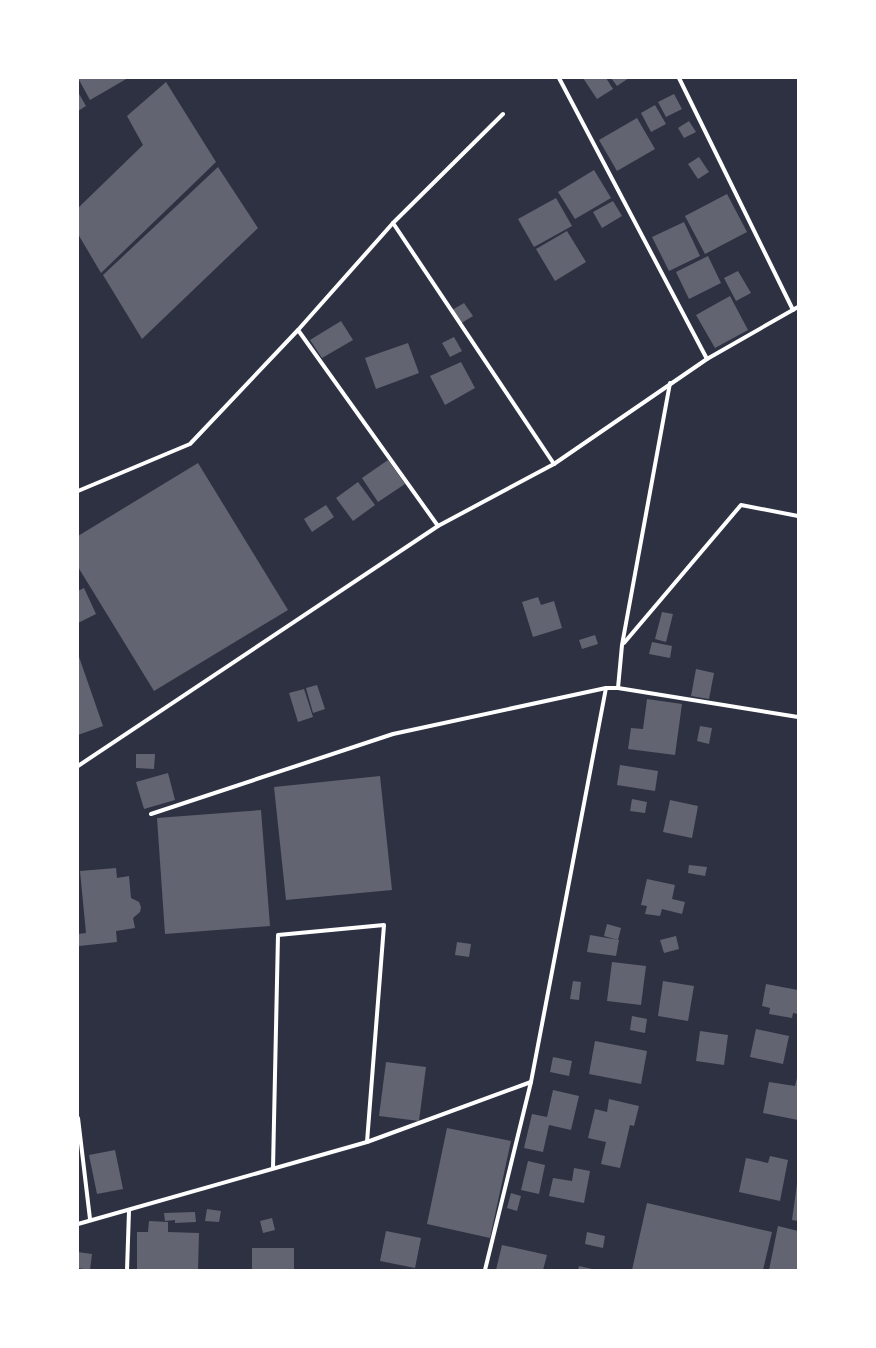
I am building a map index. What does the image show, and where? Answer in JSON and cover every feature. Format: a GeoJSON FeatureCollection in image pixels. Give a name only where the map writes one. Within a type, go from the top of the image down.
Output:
{"type":"FeatureCollection","features":[{"type":"Feature","properties":{"kind":"lane"},"geometry":{"type":"LineString","coordinates":[[559,78],[707,359]]}},
{"type":"Feature","properties":{"kind":"lane"},"geometry":{"type":"LineString","coordinates":[[678,78],[793,310]]}},
{"type":"Feature","properties":{"kind":"lane"},"geometry":{"type":"LineString","coordinates":[[78,491],[190,444],[298,330],[392,223],[503,114]]}},
{"type":"Feature","properties":{"kind":"lane"},"geometry":{"type":"LineString","coordinates":[[392,223],[554,464]]}},
{"type":"Feature","properties":{"kind":"lane"},"geometry":{"type":"LineString","coordinates":[[78,766],[438,526],[554,464],[707,359],[798,307]]}},
{"type":"Feature","properties":{"kind":"lane"},"geometry":{"type":"LineString","coordinates":[[298,330],[438,526]]}},
{"type":"Feature","properties":{"kind":"lane"},"geometry":{"type":"LineString","coordinates":[[618,688],[622,644],[670,383]]}},
{"type":"Feature","properties":{"kind":"lane"},"geometry":{"type":"LineString","coordinates":[[622,644],[741,505],[798,516]]}},
{"type":"Feature","properties":{"kind":"lane"},"geometry":{"type":"LineString","coordinates":[[485,1270],[531,1082],[606,688]]}},
{"type":"Feature","properties":{"kind":"lane"},"geometry":{"type":"LineString","coordinates":[[151,814],[393,734],[606,688],[618,688],[798,717]]}},
{"type":"Feature","properties":{"kind":"lane"},"geometry":{"type":"LineString","coordinates":[[273,1168],[278,935],[384,925],[367,1142]]}},
{"type":"Feature","properties":{"kind":"lane"},"geometry":{"type":"LineString","coordinates":[[78,1224],[90,1219],[129,1210],[367,1142],[531,1082]]}},
{"type":"Feature","properties":{"kind":"lane"},"geometry":{"type":"LineString","coordinates":[[78,1118],[90,1219]]}},
{"type":"Feature","properties":{"kind":"lane"},"geometry":{"type":"LineString","coordinates":[[126,1270],[129,1210]]}},
{"type":"Feature","properties":{"kind":"building"},"geometry":{"type":"Polygon","coordinates":[[[78,78],[128,78],[90,100],[78,78]]]}},
{"type":"Feature","properties":{"kind":"building"},"geometry":{"type":"Polygon","coordinates":[[[583,78],[606,78],[613,89],[597,99],[583,78]]]}},
{"type":"Feature","properties":{"kind":"building"},"geometry":{"type":"Polygon","coordinates":[[[611,78],[629,78],[617,86],[611,78]]]}},
{"type":"Feature","properties":{"kind":"building"},"geometry":{"type":"Polygon","coordinates":[[[166,82],[216,162],[101,273],[78,234],[78,208],[143,145],[127,116],[166,82]]]}},
{"type":"Feature","properties":{"kind":"building"},"geometry":{"type":"Polygon","coordinates":[[[78,92],[86,106],[78,111],[78,92]]]}},
{"type":"Feature","properties":{"kind":"building"},"geometry":{"type":"Polygon","coordinates":[[[674,94],[682,109],[666,117],[658,102],[674,94]]]}},
{"type":"Feature","properties":{"kind":"building"},"geometry":{"type":"Polygon","coordinates":[[[655,105],[666,124],[651,132],[641,113],[655,105]]]}},
{"type":"Feature","properties":{"kind":"building"},"geometry":{"type":"Polygon","coordinates":[[[637,118],[655,149],[617,171],[599,140],[637,118]]]}},
{"type":"Feature","properties":{"kind":"building"},"geometry":{"type":"Polygon","coordinates":[[[689,121],[696,132],[684,138],[678,128],[689,121]]]}},
{"type":"Feature","properties":{"kind":"building"},"geometry":{"type":"Polygon","coordinates":[[[699,157],[709,172],[698,179],[688,164],[699,157]]]}},
{"type":"Feature","properties":{"kind":"building"},"geometry":{"type":"Polygon","coordinates":[[[218,167],[258,228],[142,339],[103,275],[218,167]]]}},
{"type":"Feature","properties":{"kind":"building"},"geometry":{"type":"Polygon","coordinates":[[[594,170],[611,198],[575,219],[558,192],[594,170]]]}},
{"type":"Feature","properties":{"kind":"building"},"geometry":{"type":"Polygon","coordinates":[[[727,194],[747,232],[705,254],[685,216],[727,194]]]}},
{"type":"Feature","properties":{"kind":"building"},"geometry":{"type":"Polygon","coordinates":[[[556,198],[572,226],[534,247],[518,219],[556,198]]]}},
{"type":"Feature","properties":{"kind":"building"},"geometry":{"type":"Polygon","coordinates":[[[613,201],[622,216],[602,228],[593,212],[613,201]]]}},
{"type":"Feature","properties":{"kind":"building"},"geometry":{"type":"Polygon","coordinates":[[[684,222],[700,256],[669,271],[652,237],[684,222]]]}},
{"type":"Feature","properties":{"kind":"building"},"geometry":{"type":"Polygon","coordinates":[[[567,231],[586,262],[555,281],[536,249],[567,231]]]}},
{"type":"Feature","properties":{"kind":"building"},"geometry":{"type":"Polygon","coordinates":[[[708,256],[721,283],[689,299],[676,272],[708,256]]]}},
{"type":"Feature","properties":{"kind":"building"},"geometry":{"type":"Polygon","coordinates":[[[738,271],[751,293],[736,301],[724,278],[738,271]]]}},
{"type":"Feature","properties":{"kind":"building"},"geometry":{"type":"Polygon","coordinates":[[[730,296],[748,330],[715,348],[696,315],[730,296]]]}},
{"type":"Feature","properties":{"kind":"building"},"geometry":{"type":"Polygon","coordinates":[[[464,303],[473,316],[460,324],[452,310],[464,303]]]}},
{"type":"Feature","properties":{"kind":"building"},"geometry":{"type":"Polygon","coordinates":[[[341,321],[353,340],[322,358],[310,340],[341,321]]]}},
{"type":"Feature","properties":{"kind":"building"},"geometry":{"type":"Polygon","coordinates":[[[454,337],[462,351],[450,357],[442,343],[454,337]]]}},
{"type":"Feature","properties":{"kind":"building"},"geometry":{"type":"Polygon","coordinates":[[[408,343],[419,373],[376,389],[365,358],[408,343]]]}},
{"type":"Feature","properties":{"kind":"building"},"geometry":{"type":"Polygon","coordinates":[[[461,362],[475,388],[445,405],[430,376],[461,362]]]}},
{"type":"Feature","properties":{"kind":"building"},"geometry":{"type":"Polygon","coordinates":[[[388,460],[405,484],[378,502],[362,478],[388,460]]]}},
{"type":"Feature","properties":{"kind":"building"},"geometry":{"type":"Polygon","coordinates":[[[198,463],[288,610],[154,691],[78,567],[78,536],[198,463]]]}},
{"type":"Feature","properties":{"kind":"building"},"geometry":{"type":"Polygon","coordinates":[[[358,482],[375,505],[353,521],[336,498],[358,482]]]}},
{"type":"Feature","properties":{"kind":"building"},"geometry":{"type":"Polygon","coordinates":[[[326,505],[334,517],[312,532],[304,519],[326,505]]]}},
{"type":"Feature","properties":{"kind":"building"},"geometry":{"type":"Polygon","coordinates":[[[84,588],[96,614],[78,623],[78,591],[84,588]]]}},
{"type":"Feature","properties":{"kind":"building"},"geometry":{"type":"Polygon","coordinates":[[[538,597],[541,605],[554,601],[562,628],[533,637],[522,602],[538,597]]]}},
{"type":"Feature","properties":{"kind":"building"},"geometry":{"type":"Polygon","coordinates":[[[662,612],[673,614],[666,642],[655,639],[662,612]]]}},
{"type":"Feature","properties":{"kind":"building"},"geometry":{"type":"Polygon","coordinates":[[[595,635],[598,644],[582,649],[579,640],[595,635]]]}},
{"type":"Feature","properties":{"kind":"building"},"geometry":{"type":"Polygon","coordinates":[[[652,642],[672,646],[670,658],[649,654],[652,642]]]}},
{"type":"Feature","properties":{"kind":"building"},"geometry":{"type":"Polygon","coordinates":[[[78,654],[103,726],[78,735],[78,654]]]}},
{"type":"Feature","properties":{"kind":"building"},"geometry":{"type":"Polygon","coordinates":[[[696,669],[714,673],[709,699],[691,696],[696,669]]]}},
{"type":"Feature","properties":{"kind":"building"},"geometry":{"type":"Polygon","coordinates":[[[317,685],[325,709],[313,713],[306,688],[317,685]]]}},
{"type":"Feature","properties":{"kind":"building"},"geometry":{"type":"Polygon","coordinates":[[[304,689],[313,717],[298,722],[289,693],[304,689]]]}},
{"type":"Feature","properties":{"kind":"building"},"geometry":{"type":"Polygon","coordinates":[[[647,699],[682,704],[675,755],[628,749],[631,728],[643,729],[647,699]]]}},
{"type":"Feature","properties":{"kind":"building"},"geometry":{"type":"Polygon","coordinates":[[[700,726],[712,728],[709,744],[697,741],[700,726]]]}},
{"type":"Feature","properties":{"kind":"building"},"geometry":{"type":"Polygon","coordinates":[[[136,754],[155,754],[154,769],[136,768],[136,754]]]}},
{"type":"Feature","properties":{"kind":"building"},"geometry":{"type":"Polygon","coordinates":[[[620,765],[658,771],[655,791],[617,785],[620,765]]]}},
{"type":"Feature","properties":{"kind":"building"},"geometry":{"type":"Polygon","coordinates":[[[168,773],[175,800],[144,809],[136,782],[168,773]]]}},
{"type":"Feature","properties":{"kind":"building"},"geometry":{"type":"Polygon","coordinates":[[[380,776],[392,890],[286,900],[274,787],[380,776]]]}},
{"type":"Feature","properties":{"kind":"building"},"geometry":{"type":"Polygon","coordinates":[[[632,799],[647,802],[645,813],[630,811],[632,799]]]}},
{"type":"Feature","properties":{"kind":"building"},"geometry":{"type":"Polygon","coordinates":[[[670,800],[698,806],[692,838],[663,832],[670,800]]]}},
{"type":"Feature","properties":{"kind":"building"},"geometry":{"type":"Polygon","coordinates":[[[261,810],[270,926],[165,934],[157,818],[261,810]]]}},
{"type":"Feature","properties":{"kind":"building"},"geometry":{"type":"Polygon","coordinates":[[[689,865],[707,867],[705,876],[688,873],[689,865]]]}},
{"type":"Feature","properties":{"kind":"building"},"geometry":{"type":"Polygon","coordinates":[[[116,868],[117,878],[129,876],[131,898],[139,902],[141,907],[140,912],[133,918],[135,928],[116,931],[117,942],[79,946],[78,934],[86,933],[80,871],[116,868]]]}},
{"type":"Feature","properties":{"kind":"building"},"geometry":{"type":"Polygon","coordinates":[[[647,879],[675,885],[672,899],[685,902],[682,914],[662,909],[660,916],[645,914],[647,906],[641,905],[647,879]]]}},
{"type":"Feature","properties":{"kind":"building"},"geometry":{"type":"Polygon","coordinates":[[[607,924],[621,928],[618,940],[604,936],[607,924]]]}},
{"type":"Feature","properties":{"kind":"building"},"geometry":{"type":"Polygon","coordinates":[[[590,935],[619,940],[616,956],[587,952],[590,935]]]}},
{"type":"Feature","properties":{"kind":"building"},"geometry":{"type":"Polygon","coordinates":[[[676,936],[679,949],[664,953],[660,940],[676,936]]]}},
{"type":"Feature","properties":{"kind":"building"},"geometry":{"type":"Polygon","coordinates":[[[457,942],[471,944],[469,957],[455,955],[457,942]]]}},
{"type":"Feature","properties":{"kind":"building"},"geometry":{"type":"Polygon","coordinates":[[[612,962],[646,966],[641,1005],[607,1001],[612,962]]]}},
{"type":"Feature","properties":{"kind":"building"},"geometry":{"type":"Polygon","coordinates":[[[573,981],[581,982],[579,1000],[570,999],[573,981]]]}},
{"type":"Feature","properties":{"kind":"building"},"geometry":{"type":"Polygon","coordinates":[[[663,981],[694,986],[688,1021],[658,1016],[663,981]]]}},
{"type":"Feature","properties":{"kind":"building"},"geometry":{"type":"Polygon","coordinates":[[[766,984],[798,990],[798,1014],[793,1013],[792,1018],[769,1014],[770,1008],[762,1006],[766,984]]]}},
{"type":"Feature","properties":{"kind":"building"},"geometry":{"type":"Polygon","coordinates":[[[632,1016],[647,1019],[645,1033],[630,1030],[632,1016]]]}},
{"type":"Feature","properties":{"kind":"building"},"geometry":{"type":"Polygon","coordinates":[[[756,1029],[789,1036],[783,1064],[750,1057],[756,1029]]]}},
{"type":"Feature","properties":{"kind":"building"},"geometry":{"type":"Polygon","coordinates":[[[700,1031],[728,1035],[724,1065],[696,1061],[700,1031]]]}},
{"type":"Feature","properties":{"kind":"building"},"geometry":{"type":"Polygon","coordinates":[[[595,1041],[647,1051],[641,1084],[589,1074],[595,1041]]]}},
{"type":"Feature","properties":{"kind":"building"},"geometry":{"type":"Polygon","coordinates":[[[553,1057],[572,1061],[569,1076],[550,1072],[553,1057]]]}},
{"type":"Feature","properties":{"kind":"building"},"geometry":{"type":"Polygon","coordinates":[[[386,1062],[426,1067],[419,1121],[379,1116],[386,1062]]]}},
{"type":"Feature","properties":{"kind":"building"},"geometry":{"type":"Polygon","coordinates":[[[797,1078],[798,1120],[763,1113],[769,1082],[795,1086],[797,1078]]]}},
{"type":"Feature","properties":{"kind":"building"},"geometry":{"type":"Polygon","coordinates":[[[553,1090],[579,1096],[571,1130],[549,1125],[543,1152],[524,1148],[532,1114],[547,1117],[553,1090]]]}},
{"type":"Feature","properties":{"kind":"building"},"geometry":{"type":"Polygon","coordinates":[[[609,1099],[639,1106],[634,1126],[630,1125],[620,1168],[601,1164],[606,1142],[588,1138],[595,1109],[607,1112],[609,1099]]]}},
{"type":"Feature","properties":{"kind":"building"},"geometry":{"type":"Polygon","coordinates":[[[447,1128],[511,1141],[490,1238],[427,1224],[447,1128]]]}},
{"type":"Feature","properties":{"kind":"building"},"geometry":{"type":"Polygon","coordinates":[[[115,1150],[123,1189],[97,1194],[89,1155],[115,1150]]]}},
{"type":"Feature","properties":{"kind":"building"},"geometry":{"type":"Polygon","coordinates":[[[770,1156],[788,1160],[780,1201],[739,1192],[746,1158],[768,1163],[770,1156]]]}},
{"type":"Feature","properties":{"kind":"building"},"geometry":{"type":"Polygon","coordinates":[[[528,1161],[545,1165],[539,1194],[521,1190],[528,1161]]]}},
{"type":"Feature","properties":{"kind":"building"},"geometry":{"type":"Polygon","coordinates":[[[574,1168],[590,1171],[584,1203],[549,1196],[553,1178],[572,1181],[574,1168]]]}},
{"type":"Feature","properties":{"kind":"building"},"geometry":{"type":"Polygon","coordinates":[[[798,1184],[798,1221],[792,1220],[798,1184]]]}},
{"type":"Feature","properties":{"kind":"building"},"geometry":{"type":"Polygon","coordinates":[[[511,1193],[521,1196],[517,1211],[507,1208],[511,1193]]]}},
{"type":"Feature","properties":{"kind":"building"},"geometry":{"type":"Polygon","coordinates":[[[647,1203],[772,1232],[763,1270],[632,1270],[647,1203]]]}},
{"type":"Feature","properties":{"kind":"building"},"geometry":{"type":"Polygon","coordinates":[[[207,1209],[221,1211],[219,1222],[205,1221],[207,1209]]]}},
{"type":"Feature","properties":{"kind":"building"},"geometry":{"type":"Polygon","coordinates":[[[195,1212],[196,1222],[175,1223],[175,1220],[165,1221],[164,1213],[195,1212]]]}},
{"type":"Feature","properties":{"kind":"building"},"geometry":{"type":"Polygon","coordinates":[[[272,1218],[275,1230],[263,1233],[260,1221],[272,1218]]]}},
{"type":"Feature","properties":{"kind":"building"},"geometry":{"type":"Polygon","coordinates":[[[149,1221],[168,1222],[168,1232],[199,1233],[198,1270],[137,1270],[137,1232],[148,1232],[149,1221]]]}},
{"type":"Feature","properties":{"kind":"building"},"geometry":{"type":"Polygon","coordinates":[[[778,1226],[798,1231],[798,1270],[769,1270],[778,1226]]]}},
{"type":"Feature","properties":{"kind":"building"},"geometry":{"type":"Polygon","coordinates":[[[386,1231],[421,1238],[415,1268],[380,1261],[386,1231]]]}},
{"type":"Feature","properties":{"kind":"building"},"geometry":{"type":"Polygon","coordinates":[[[587,1232],[605,1236],[603,1248],[585,1244],[587,1232]]]}},
{"type":"Feature","properties":{"kind":"building"},"geometry":{"type":"Polygon","coordinates":[[[502,1245],[547,1255],[543,1270],[496,1270],[502,1245]]]}},
{"type":"Feature","properties":{"kind":"building"},"geometry":{"type":"Polygon","coordinates":[[[252,1248],[294,1248],[294,1270],[252,1270],[252,1248]]]}},
{"type":"Feature","properties":{"kind":"building"},"geometry":{"type":"Polygon","coordinates":[[[78,1252],[92,1254],[90,1270],[78,1268],[78,1252]]]}},
{"type":"Feature","properties":{"kind":"building"},"geometry":{"type":"Polygon","coordinates":[[[579,1266],[592,1269],[592,1270],[578,1270],[579,1266]]]}}]}
